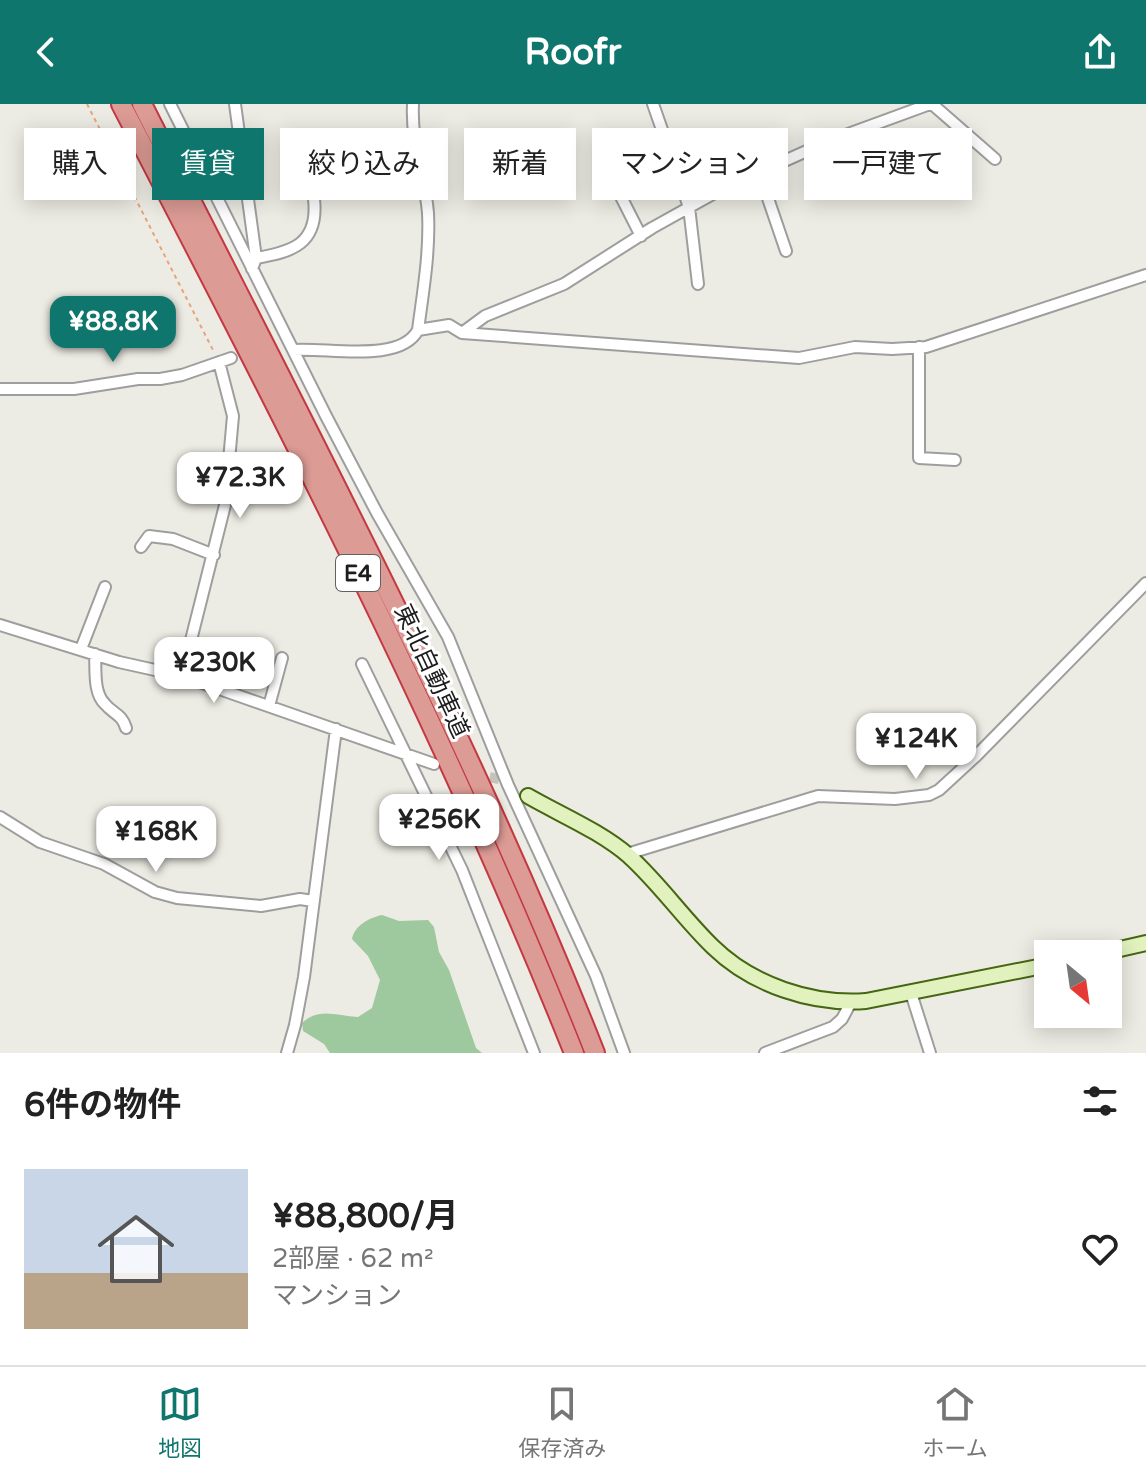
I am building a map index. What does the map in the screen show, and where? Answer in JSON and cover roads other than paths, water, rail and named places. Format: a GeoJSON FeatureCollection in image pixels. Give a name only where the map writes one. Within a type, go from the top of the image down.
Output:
{"type":"FeatureCollection","features":[{"type":"Feature","properties":{"kind":"highway","name":"東北自動車道"},"geometry":{"type":"LineString","coordinates":[[121,104],[317,489],[413,687],[496,866],[574,1053]]}},
{"type":"Feature","properties":{"kind":"highway","name":"東北自動車道"},"geometry":{"type":"LineString","coordinates":[[142,104],[404,622],[508,847],[595,1053]]}},
{"type":"Feature","properties":{"kind":"street"},"geometry":{"type":"LineString","coordinates":[[170,104],[254,264],[279,335],[293,350],[377,513],[448,637],[504,782],[596,976],[624,1053]]}},
{"type":"Feature","properties":{"kind":"street"},"geometry":{"type":"LineString","coordinates":[[235,104],[254,264]]}},
{"type":"Feature","properties":{"kind":"street"},"geometry":{"type":"LineString","coordinates":[[293,350],[396,349],[412,340],[418,330],[428,241],[428,211],[414,142],[413,104]]}},
{"type":"Feature","properties":{"kind":"street"},"geometry":{"type":"LineString","coordinates":[[653,104],[689,207],[698,284]]}},
{"type":"Feature","properties":{"kind":"street"},"geometry":{"type":"LineString","coordinates":[[788,159],[911,107],[931,104],[995,159]]}},
{"type":"Feature","properties":{"kind":"street"},"geometry":{"type":"LineString","coordinates":[[254,264],[297,248],[313,224],[314,200]]}},
{"type":"Feature","properties":{"kind":"street"},"geometry":{"type":"LineString","coordinates":[[623,200],[641,236]]}},
{"type":"Feature","properties":{"kind":"street"},"geometry":{"type":"LineString","coordinates":[[462,333],[485,316],[564,284],[703,200]]}},
{"type":"Feature","properties":{"kind":"street"},"geometry":{"type":"LineString","coordinates":[[769,200],[786,251]]}},
{"type":"Feature","properties":{"kind":"street"},"geometry":{"type":"LineString","coordinates":[[418,330],[449,325],[462,333],[799,358],[855,347],[919,347],[1146,275]]}},
{"type":"Feature","properties":{"kind":"street"},"geometry":{"type":"LineString","coordinates":[[919,347],[919,458],[955,460]]}},
{"type":"Feature","properties":{"kind":"street"},"geometry":{"type":"LineString","coordinates":[[0,389],[74,389],[115,381],[160,379],[231,358]]}},
{"type":"Feature","properties":{"kind":"street"},"geometry":{"type":"LineString","coordinates":[[182,676],[225,505],[233,429],[230,402],[219,362]]}},
{"type":"Feature","properties":{"kind":"street"},"geometry":{"type":"LineString","coordinates":[[141,547],[149,536],[173,539],[214,555]]}},
{"type":"Feature","properties":{"kind":"street"},"geometry":{"type":"LineString","coordinates":[[627,854],[818,796],[895,799],[929,795],[939,790],[1146,583]]}},
{"type":"Feature","properties":{"kind":"street"},"geometry":{"type":"LineString","coordinates":[[81,649],[105,587]]}},
{"type":"Feature","properties":{"kind":"street"},"geometry":{"type":"LineString","coordinates":[[0,625],[119,662],[182,676],[434,764]]}},
{"type":"Feature","properties":{"kind":"street"},"geometry":{"type":"LineString","coordinates":[[95,654],[98,692],[104,704],[123,718],[126,728]]}},
{"type":"Feature","properties":{"kind":"street"},"geometry":{"type":"LineString","coordinates":[[269,706],[282,658]]}},
{"type":"Feature","properties":{"kind":"street"},"geometry":{"type":"LineString","coordinates":[[362,664],[462,870],[534,1053]]}},
{"type":"Feature","properties":{"kind":"street"},"geometry":{"type":"LineString","coordinates":[[287,1053],[304,977],[336,729]]}},
{"type":"Feature","properties":{"kind":"street"},"geometry":{"type":"LineString","coordinates":[[504,782],[627,854],[713,947],[761,981],[786,990],[842,1003],[911,993],[1034,968]]}},
{"type":"Feature","properties":{"kind":"street"},"geometry":{"type":"LineString","coordinates":[[0,817],[40,842],[104,864],[155,892],[177,898],[261,906],[300,899],[313,901]]}},
{"type":"Feature","properties":{"kind":"street"},"geometry":{"type":"LineString","coordinates":[[1122,948],[1146,943]]}},
{"type":"Feature","properties":{"kind":"street"},"geometry":{"type":"LineString","coordinates":[[911,993],[930,1053]]}},
{"type":"Feature","properties":{"kind":"street"},"geometry":{"type":"LineString","coordinates":[[765,1053],[833,1027],[842,1019],[851,1002]]}},
{"type":"Feature","properties":{"kind":"tunnel"},"geometry":{"type":"LineString","coordinates":[[475,774],[499,779]]}}]}
